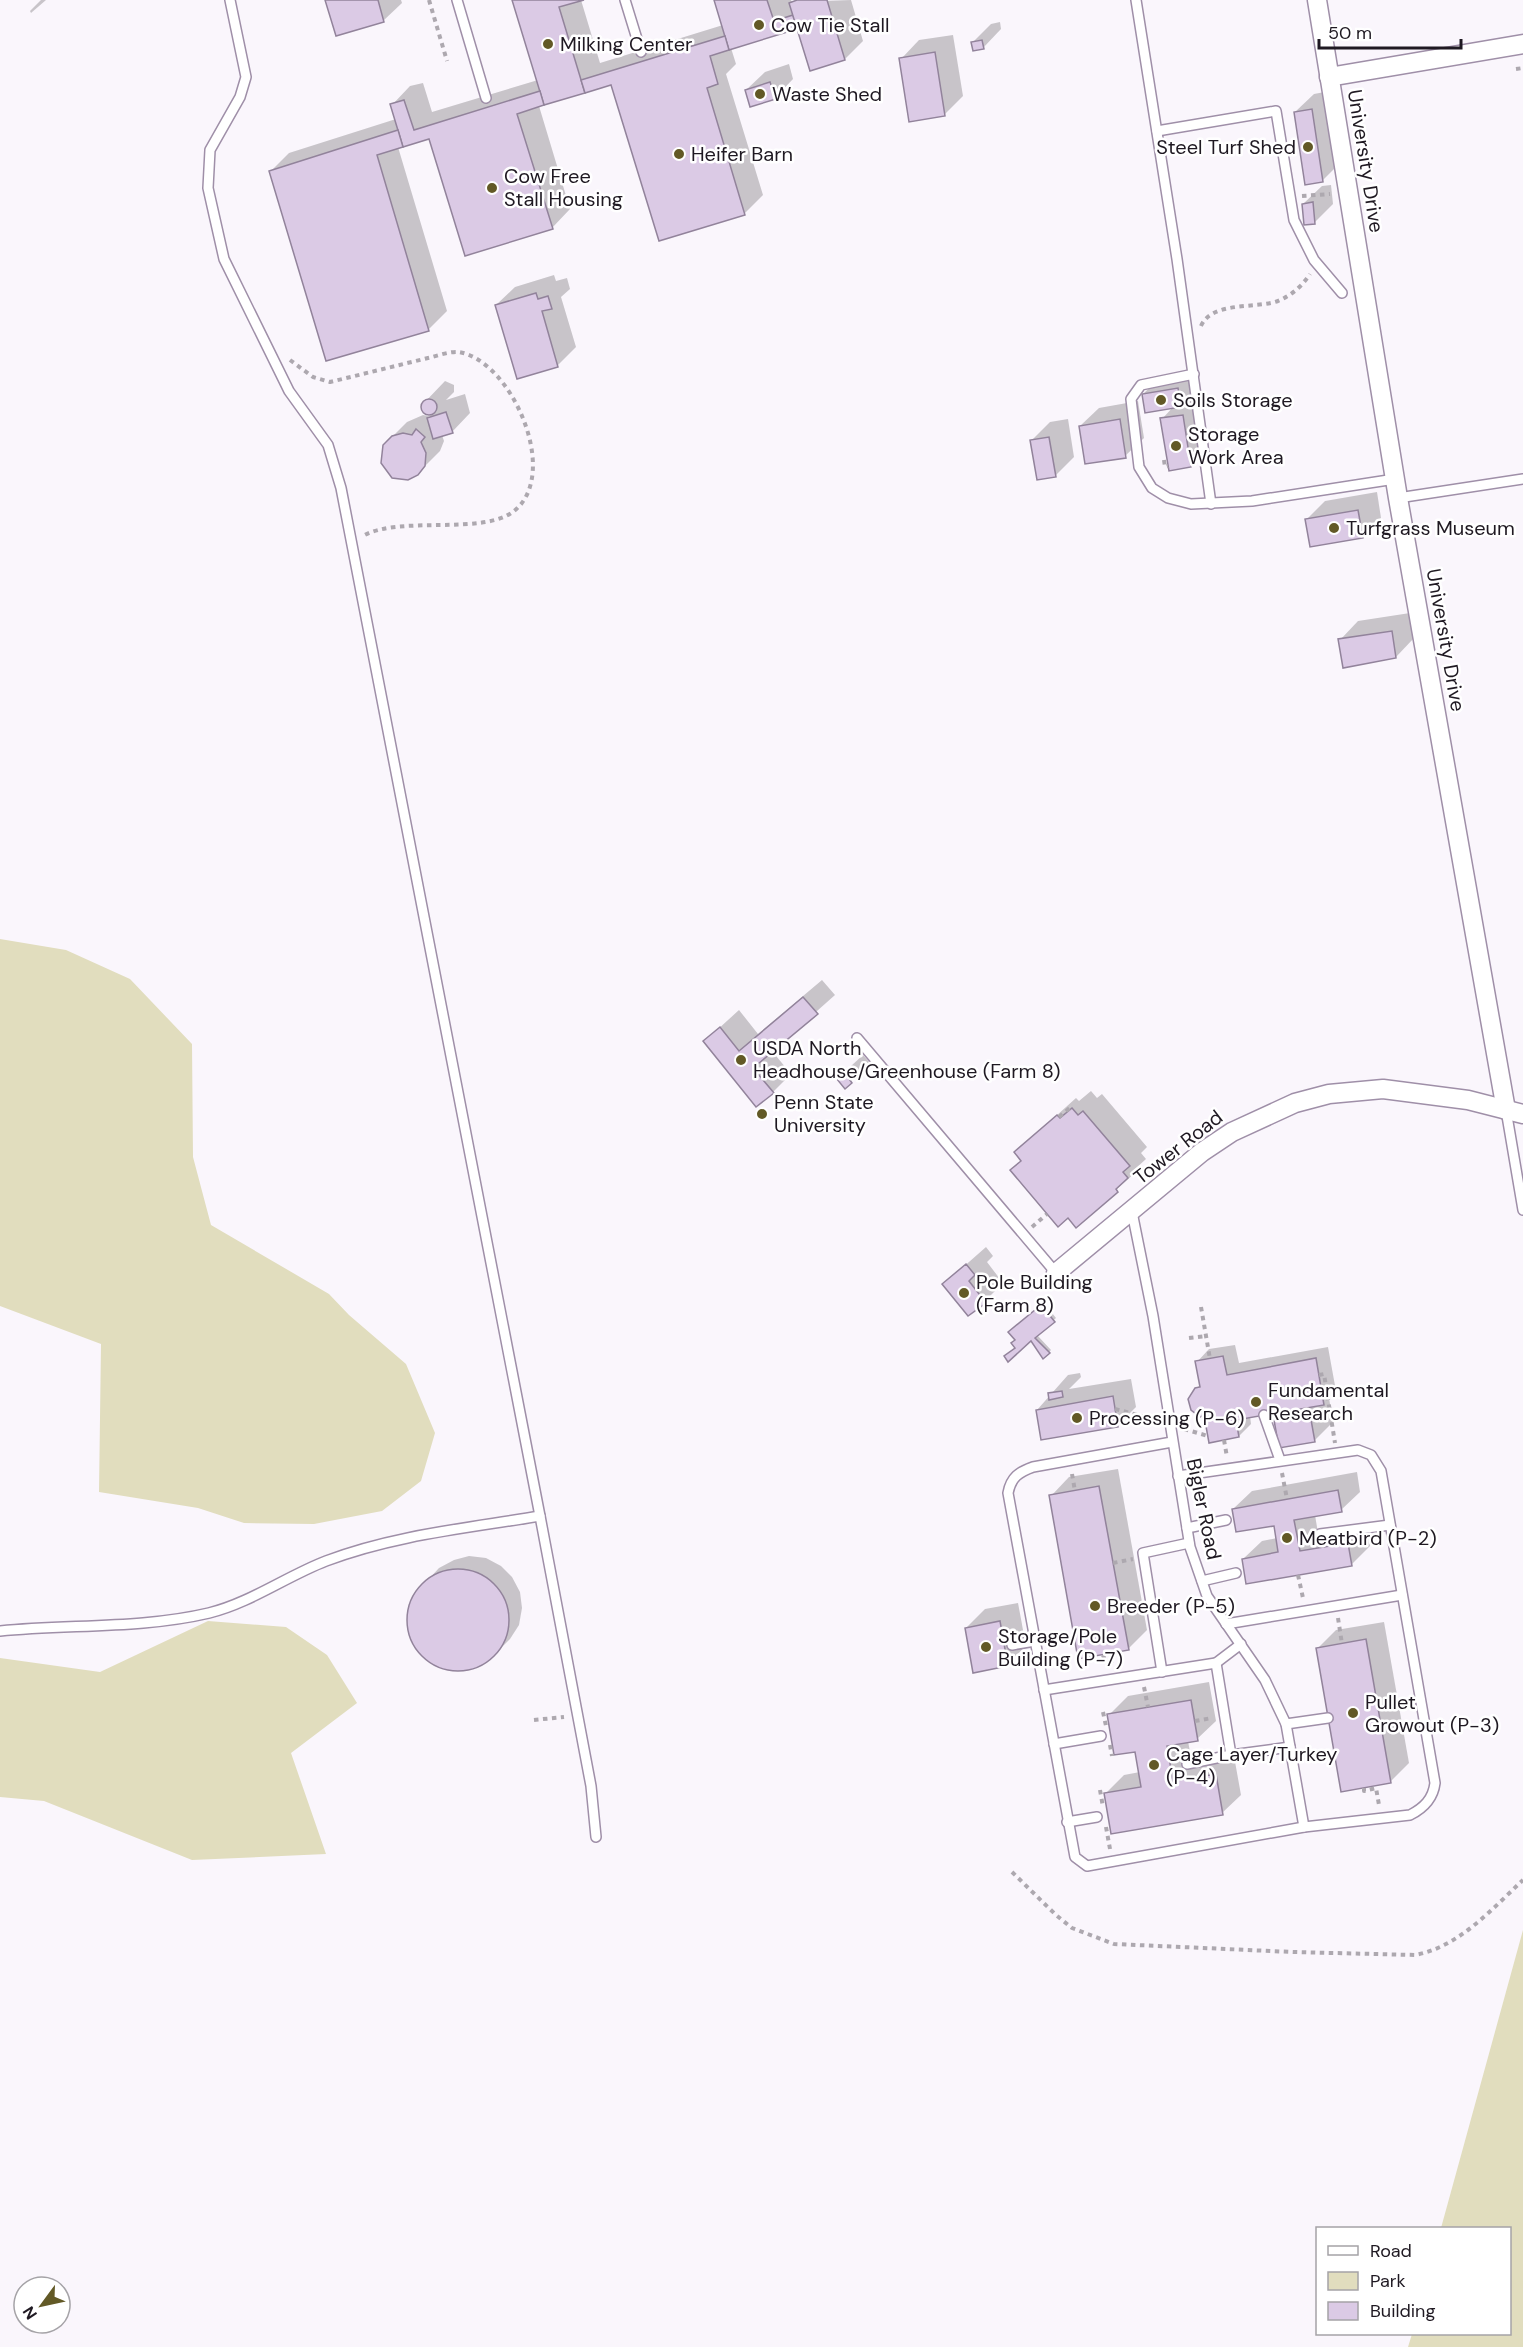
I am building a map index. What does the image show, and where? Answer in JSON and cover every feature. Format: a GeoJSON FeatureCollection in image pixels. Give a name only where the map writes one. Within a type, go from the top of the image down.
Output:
{"type":"FeatureCollection","features":[{"type":"Feature","properties":{"kind":"street","name":"University Drive"},"geometry":{"type":"LineString","coordinates":[[1317,0],[1398,498],[1515,1112]]}},
{"type":"Feature","properties":{"kind":"street"},"geometry":{"type":"LineString","coordinates":[[1329,77],[1523,44]]}},
{"type":"Feature","properties":{"kind":"street","name":"Tower Road"},"geometry":{"type":"LineString","coordinates":[[1056,1273],[1202,1152],[1232,1132],[1295,1103],[1329,1095],[1383,1089],[1468,1100],[1515,1112]]}},
{"type":"Feature","properties":{"kind":"lane"},"geometry":{"type":"LineString","coordinates":[[230,0],[246,77],[240,97],[210,150],[208,188],[224,259],[289,391],[328,445],[341,488],[350,545],[540,1516],[591,1786],[596,1837]]}},
{"type":"Feature","properties":{"kind":"lane"},"geometry":{"type":"LineString","coordinates":[[457,0],[486,98]]}},
{"type":"Feature","properties":{"kind":"lane"},"geometry":{"type":"LineString","coordinates":[[625,0],[641,52]]}},
{"type":"Feature","properties":{"kind":"lane"},"geometry":{"type":"LineString","coordinates":[[1136,0],[1194,374],[1211,504]]}},
{"type":"Feature","properties":{"kind":"lane"},"geometry":{"type":"LineString","coordinates":[[1157,130],[1276,111],[1294,220],[1317,264],[1342,293]]}},
{"type":"Feature","properties":{"kind":"lane"},"geometry":{"type":"LineString","coordinates":[[1194,374],[1141,385],[1131,399],[1139,468],[1152,488],[1168,498],[1191,504],[1252,501],[1395,479]]}},
{"type":"Feature","properties":{"kind":"lane"},"geometry":{"type":"LineString","coordinates":[[1398,498],[1523,479]]}},
{"type":"Feature","properties":{"kind":"lane"},"geometry":{"type":"LineString","coordinates":[[858,1038],[1056,1273]]}},
{"type":"Feature","properties":{"kind":"lane"},"geometry":{"type":"LineString","coordinates":[[1515,1112],[1523,1210]]}},
{"type":"Feature","properties":{"kind":"lane","name":"Bigler Road"},"geometry":{"type":"LineString","coordinates":[[1132,1212],[1153,1316],[1189,1543],[1207,1596],[1265,1680],[1286,1724],[1304,1827]]}},
{"type":"Feature","properties":{"kind":"lane"},"geometry":{"type":"LineString","coordinates":[[1264,1415],[1280,1460]]}},
{"type":"Feature","properties":{"kind":"lane"},"geometry":{"type":"LineString","coordinates":[[1172,1442],[1033,1467],[1020,1472],[1010,1482],[1008,1493],[1071,1848],[1080,1864],[1088,1866],[1304,1827],[1410,1815],[1429,1801],[1435,1783],[1381,1471],[1371,1455],[1358,1449],[1178,1476]]}},
{"type":"Feature","properties":{"kind":"lane"},"geometry":{"type":"LineString","coordinates":[[0,1631],[177,1619],[212,1612],[327,1561],[365,1549],[409,1538],[540,1516]]}},
{"type":"Feature","properties":{"kind":"lane"},"geometry":{"type":"LineString","coordinates":[[1187,1528],[1226,1520]]}},
{"type":"Feature","properties":{"kind":"lane"},"geometry":{"type":"LineString","coordinates":[[1320,1534],[1390,1525]]}},
{"type":"Feature","properties":{"kind":"lane"},"geometry":{"type":"LineString","coordinates":[[1162,1672],[1143,1553],[1189,1543]]}},
{"type":"Feature","properties":{"kind":"lane"},"geometry":{"type":"LineString","coordinates":[[1202,1581],[1236,1573]]}},
{"type":"Feature","properties":{"kind":"lane"},"geometry":{"type":"LineString","coordinates":[[1226,1624],[1401,1595]]}},
{"type":"Feature","properties":{"kind":"lane"},"geometry":{"type":"LineString","coordinates":[[1012,1645],[1035,1641]]}},
{"type":"Feature","properties":{"kind":"lane"},"geometry":{"type":"LineString","coordinates":[[1044,1690],[1216,1663],[1241,1644]]}},
{"type":"Feature","properties":{"kind":"lane"},"geometry":{"type":"LineString","coordinates":[[1216,1663],[1231,1755]]}},
{"type":"Feature","properties":{"kind":"lane"},"geometry":{"type":"LineString","coordinates":[[1286,1724],[1328,1718]]}},
{"type":"Feature","properties":{"kind":"lane"},"geometry":{"type":"LineString","coordinates":[[1054,1744],[1101,1736]]}},
{"type":"Feature","properties":{"kind":"lane"},"geometry":{"type":"LineString","coordinates":[[1187,1764],[1290,1747]]}},
{"type":"Feature","properties":{"kind":"lane"},"geometry":{"type":"LineString","coordinates":[[1068,1822],[1097,1817]]}},
{"type":"Feature","properties":{"kind":"path"},"geometry":{"type":"LineString","coordinates":[[429,0],[447,61]]}},
{"type":"Feature","properties":{"kind":"path"},"geometry":{"type":"LineString","coordinates":[[1516,69],[1523,68]]}},
{"type":"Feature","properties":{"kind":"path"},"geometry":{"type":"LineString","coordinates":[[1290,197],[1334,193]]}},
{"type":"Feature","properties":{"kind":"path"},"geometry":{"type":"LineString","coordinates":[[1200,330],[1204,320],[1212,314],[1285,297],[1304,283],[1317,264]]}},
{"type":"Feature","properties":{"kind":"path"},"geometry":{"type":"LineString","coordinates":[[289,359],[313,377],[330,382],[457,352],[479,359],[502,380],[516,402],[525,424],[531,450],[532,474],[523,502],[514,511],[494,520],[375,531],[350,545]]}},
{"type":"Feature","properties":{"kind":"path"},"geometry":{"type":"LineString","coordinates":[[1164,460],[1165,466],[1168,466]]}},
{"type":"Feature","properties":{"kind":"path"},"geometry":{"type":"LineString","coordinates":[[1059,1117],[1071,1107]]}},
{"type":"Feature","properties":{"kind":"path"},"geometry":{"type":"LineString","coordinates":[[1201,1307],[1210,1359]]}},
{"type":"Feature","properties":{"kind":"path"},"geometry":{"type":"LineString","coordinates":[[1189,1338],[1206,1336]]}},
{"type":"Feature","properties":{"kind":"path"},"geometry":{"type":"LineString","coordinates":[[1319,1375],[1324,1374],[1336,1452]]}},
{"type":"Feature","properties":{"kind":"path"},"geometry":{"type":"LineString","coordinates":[[1115,1409],[1162,1422]]}},
{"type":"Feature","properties":{"kind":"path"},"geometry":{"type":"LineString","coordinates":[[1184,1429],[1208,1436]]}},
{"type":"Feature","properties":{"kind":"path"},"geometry":{"type":"LineString","coordinates":[[1280,1460],[1287,1499]]}},
{"type":"Feature","properties":{"kind":"path"},"geometry":{"type":"LineString","coordinates":[[1298,1575],[1306,1611]]}},
{"type":"Feature","properties":{"kind":"path"},"geometry":{"type":"LineString","coordinates":[[1336,1606],[1342,1644]]}},
{"type":"Feature","properties":{"kind":"path"},"geometry":{"type":"LineString","coordinates":[[1378,1708],[1419,1701]]}},
{"type":"Feature","properties":{"kind":"path"},"geometry":{"type":"LineString","coordinates":[[1103,1712],[1105,1721]]}},
{"type":"Feature","properties":{"kind":"path"},"geometry":{"type":"LineString","coordinates":[[534,1720],[577,1715]]}},
{"type":"Feature","properties":{"kind":"path"},"geometry":{"type":"LineString","coordinates":[[1364,1788],[1364,1791],[1376,1788],[1377,1795]]}},
{"type":"Feature","properties":{"kind":"path"},"geometry":{"type":"LineString","coordinates":[[1100,1790],[1112,1861]]}},
{"type":"Feature","properties":{"kind":"path"},"geometry":{"type":"LineString","coordinates":[[1012,1872],[1056,1916],[1072,1928],[1114,1944],[1293,1952],[1415,1954],[1428,1952],[1456,1938],[1523,1880]]}},
{"type":"Feature","properties":{"kind":"green space"},"geometry":{"type":"Polygon","coordinates":[[[0,939],[66,950],[130,979],[192,1044],[193,1157],[211,1225],[329,1294],[349,1315],[406,1364],[435,1433],[421,1481],[382,1511],[314,1524],[244,1523],[198,1508],[99,1492],[101,1344],[0,1306],[0,939]]]}},
{"type":"Feature","properties":{"kind":"green space"},"geometry":{"type":"Polygon","coordinates":[[[208,1621],[286,1627],[327,1655],[357,1703],[291,1753],[326,1854],[192,1860],[44,1801],[0,1797],[0,1658],[100,1672],[208,1621]]]}},
{"type":"Feature","properties":{"kind":"green space"},"geometry":{"type":"Polygon","coordinates":[[[1523,1930],[1523,2347],[1408,2347],[1412,2335],[1511,2335],[1511,2227],[1441,2227],[1523,1930]]]}},
{"type":"Feature","properties":{"kind":"building"},"geometry":{"type":"Polygon","coordinates":[[[325,0],[378,0],[384,22],[336,36],[325,0]]]}},
{"type":"Feature","properties":{"kind":"building","name":"Milking Center"},"geometry":{"type":"Polygon","coordinates":[[[512,0],[584,0],[559,7],[585,93],[544,105],[512,0]]]}},
{"type":"Feature","properties":{"kind":"building","name":"Cow Tie Stall"},"geometry":{"type":"Polygon","coordinates":[[[714,0],[767,0],[774,21],[793,15],[797,29],[729,50],[714,0]]]}},
{"type":"Feature","properties":{"kind":"building"},"geometry":{"type":"Polygon","coordinates":[[[797,0],[827,0],[845,60],[810,71],[789,3],[797,0]]]}},
{"type":"Feature","properties":{"kind":"building","name":"Heifer Barn"},"geometry":{"type":"Polygon","coordinates":[[[725,36],[729,50],[710,56],[718,84],[707,88],[745,215],[659,241],[611,85],[585,93],[581,80],[725,36]]]}},
{"type":"Feature","properties":{"kind":"building"},"geometry":{"type":"Polygon","coordinates":[[[982,40],[984,49],[973,51],[971,42],[982,40]]]}},
{"type":"Feature","properties":{"kind":"building"},"geometry":{"type":"Polygon","coordinates":[[[935,52],[945,116],[909,122],[899,58],[935,52]]]}},
{"type":"Feature","properties":{"kind":"building","name":"Waste Shed"},"geometry":{"type":"Polygon","coordinates":[[[770,82],[776,99],[750,107],[745,90],[770,82]]]}},
{"type":"Feature","properties":{"kind":"building","name":"Cow Free Stall Housing"},"geometry":{"type":"Polygon","coordinates":[[[540,91],[544,105],[517,114],[553,229],[465,256],[429,139],[403,147],[390,104],[404,100],[414,130],[540,91]]]}},
{"type":"Feature","properties":{"kind":"building","name":"Steel Turf Shed"},"geometry":{"type":"Polygon","coordinates":[[[1312,109],[1323,182],[1305,185],[1294,112],[1312,109]]]}},
{"type":"Feature","properties":{"kind":"building"},"geometry":{"type":"Polygon","coordinates":[[[398,130],[403,147],[377,155],[429,331],[326,361],[269,171],[398,130]]]}},
{"type":"Feature","properties":{"kind":"building"},"geometry":{"type":"Polygon","coordinates":[[[1313,202],[1315,224],[1304,225],[1302,204],[1313,202]]]}},
{"type":"Feature","properties":{"kind":"building"},"geometry":{"type":"Polygon","coordinates":[[[536,293],[538,299],[548,296],[552,309],[542,311],[558,367],[517,379],[495,305],[536,293]]]}},
{"type":"Feature","properties":{"kind":"building","name":"Soils Storage"},"geometry":{"type":"Polygon","coordinates":[[[1178,388],[1181,407],[1145,413],[1142,394],[1178,388]]]}},
{"type":"Feature","properties":{"kind":"building"},"geometry":{"type":"Polygon","coordinates":[[[426,399],[432,399],[437,407],[435,413],[426,415],[421,410],[421,404],[426,399]]]}},
{"type":"Feature","properties":{"kind":"building"},"geometry":{"type":"Polygon","coordinates":[[[446,412],[453,433],[433,439],[427,418],[446,412]]]}},
{"type":"Feature","properties":{"kind":"building","name":"Storage Work Area"},"geometry":{"type":"Polygon","coordinates":[[[1183,415],[1191,467],[1169,471],[1160,418],[1183,415]]]}},
{"type":"Feature","properties":{"kind":"building"},"geometry":{"type":"Polygon","coordinates":[[[1120,419],[1126,458],[1085,464],[1079,426],[1120,419]]]}},
{"type":"Feature","properties":{"kind":"building"},"geometry":{"type":"Polygon","coordinates":[[[416,429],[425,437],[421,442],[426,453],[425,466],[418,475],[408,480],[392,478],[381,463],[383,445],[392,436],[403,433],[412,435],[416,429]]]}},
{"type":"Feature","properties":{"kind":"building"},"geometry":{"type":"Polygon","coordinates":[[[1049,437],[1056,477],[1037,480],[1030,440],[1049,437]]]}},
{"type":"Feature","properties":{"kind":"building","name":"Turfgrass Museum"},"geometry":{"type":"Polygon","coordinates":[[[1358,510],[1363,538],[1310,547],[1305,519],[1358,510]]]}},
{"type":"Feature","properties":{"kind":"building"},"geometry":{"type":"Polygon","coordinates":[[[1392,631],[1396,658],[1343,668],[1338,639],[1392,631]]]}},
{"type":"Feature","properties":{"kind":"building","name":"USDA North Headhouse/Greenhouse (Farm 8)"},"geometry":{"type":"Polygon","coordinates":[[[803,997],[818,1014],[753,1068],[774,1093],[756,1107],[703,1041],[720,1027],[739,1051],[803,997]]]}},
{"type":"Feature","properties":{"kind":"building"},"geometry":{"type":"Polygon","coordinates":[[[844,1072],[852,1083],[845,1089],[836,1078],[844,1072]]]}},
{"type":"Feature","properties":{"kind":"building"},"geometry":{"type":"Polygon","coordinates":[[[1072,1108],[1078,1115],[1083,1111],[1130,1166],[1123,1172],[1128,1178],[1116,1189],[1118,1192],[1076,1228],[1068,1218],[1058,1227],[1010,1170],[1021,1161],[1014,1152],[1057,1115],[1060,1118],[1072,1108]]]}},
{"type":"Feature","properties":{"kind":"building","name":"Pole Building (Farm 8)"},"geometry":{"type":"Polygon","coordinates":[[[966,1264],[975,1275],[969,1281],[986,1303],[968,1316],[942,1284],[966,1264]]]}},
{"type":"Feature","properties":{"kind":"building"},"geometry":{"type":"Polygon","coordinates":[[[1041,1305],[1055,1322],[1035,1338],[1050,1353],[1043,1359],[1031,1341],[1008,1362],[1004,1356],[1015,1348],[1011,1343],[1015,1340],[1008,1332],[1041,1305]]]}},
{"type":"Feature","properties":{"kind":"building","name":"Fundamental Research"},"geometry":{"type":"Polygon","coordinates":[[[1223,1356],[1227,1375],[1316,1358],[1324,1405],[1236,1420],[1239,1437],[1209,1443],[1204,1415],[1200,1417],[1191,1410],[1188,1399],[1195,1388],[1200,1387],[1195,1361],[1223,1356]]]}},
{"type":"Feature","properties":{"kind":"building"},"geometry":{"type":"Polygon","coordinates":[[[1062,1391],[1063,1397],[1049,1400],[1048,1393],[1062,1391]]]}},
{"type":"Feature","properties":{"kind":"building","name":"Processing (P-6)"},"geometry":{"type":"Polygon","coordinates":[[[1113,1396],[1118,1427],[1041,1440],[1036,1410],[1113,1396]]]}},
{"type":"Feature","properties":{"kind":"building"},"geometry":{"type":"Polygon","coordinates":[[[1310,1414],[1315,1442],[1279,1448],[1274,1420],[1310,1414]]]}},
{"type":"Feature","properties":{"kind":"building","name":"Breeder (P-5)"},"geometry":{"type":"Polygon","coordinates":[[[1099,1486],[1129,1650],[1078,1659],[1049,1495],[1099,1486]]]}},
{"type":"Feature","properties":{"kind":"building","name":"Meatbird (P-2)"},"geometry":{"type":"Polygon","coordinates":[[[1338,1490],[1342,1512],[1294,1520],[1300,1551],[1348,1543],[1352,1566],[1246,1584],[1242,1559],[1278,1552],[1274,1526],[1236,1532],[1232,1509],[1338,1490]]]}},
{"type":"Feature","properties":{"kind":"building"},"geometry":{"type":"Polygon","coordinates":[[[458,1569],[478,1573],[494,1584],[505,1600],[509,1620],[505,1640],[494,1656],[478,1667],[458,1671],[438,1667],[422,1656],[411,1640],[407,1620],[411,1600],[422,1584],[438,1573],[458,1569]]]}},
{"type":"Feature","properties":{"kind":"building","name":"Storage/Pole Building (P-7)"},"geometry":{"type":"Polygon","coordinates":[[[1000,1621],[1008,1666],[973,1673],[965,1628],[1000,1621]]]}},
{"type":"Feature","properties":{"kind":"building","name":"Pullet Growout (P-3)"},"geometry":{"type":"Polygon","coordinates":[[[1366,1639],[1391,1783],[1341,1792],[1316,1648],[1366,1639]]]}},
{"type":"Feature","properties":{"kind":"building","name":"Cage Layer/Turkey (P-4)"},"geometry":{"type":"Polygon","coordinates":[[[1191,1700],[1198,1741],[1167,1746],[1173,1781],[1216,1774],[1223,1815],[1111,1834],[1104,1793],[1141,1787],[1135,1752],[1114,1755],[1107,1714],[1191,1700]]]}},
{"type":"Feature","properties":{"kind":"place","name":"Cow Tie Stall"},"geometry":{"type":"Point","coordinates":[759,25]}},
{"type":"Feature","properties":{"kind":"place","name":"Milking Center"},"geometry":{"type":"Point","coordinates":[548,44]}},
{"type":"Feature","properties":{"kind":"place","name":"Waste Shed"},"geometry":{"type":"Point","coordinates":[760,94]}},
{"type":"Feature","properties":{"kind":"place","name":"Steel Turf Shed"},"geometry":{"type":"Point","coordinates":[1308,147]}},
{"type":"Feature","properties":{"kind":"place","name":"Heifer Barn"},"geometry":{"type":"Point","coordinates":[679,154]}},
{"type":"Feature","properties":{"kind":"place","name":"Cow Free Stall Housing"},"geometry":{"type":"Point","coordinates":[492,188]}},
{"type":"Feature","properties":{"kind":"place","name":"Soils Storage"},"geometry":{"type":"Point","coordinates":[1161,400]}},
{"type":"Feature","properties":{"kind":"place","name":"Storage Work Area"},"geometry":{"type":"Point","coordinates":[1176,446]}},
{"type":"Feature","properties":{"kind":"place","name":"Turfgrass Museum"},"geometry":{"type":"Point","coordinates":[1334,528]}},
{"type":"Feature","properties":{"kind":"place","name":"USDA North Headhouse/Greenhouse (Farm 8)"},"geometry":{"type":"Point","coordinates":[741,1060]}},
{"type":"Feature","properties":{"kind":"place","name":"Penn State University"},"geometry":{"type":"Point","coordinates":[762,1114]}},
{"type":"Feature","properties":{"kind":"place","name":"Pole Building (Farm 8)"},"geometry":{"type":"Point","coordinates":[964,1293]}},
{"type":"Feature","properties":{"kind":"place","name":"Fundamental Research"},"geometry":{"type":"Point","coordinates":[1256,1402]}},
{"type":"Feature","properties":{"kind":"place","name":"Processing (P-6)"},"geometry":{"type":"Point","coordinates":[1077,1418]}},
{"type":"Feature","properties":{"kind":"place","name":"Meatbird (P-2)"},"geometry":{"type":"Point","coordinates":[1287,1538]}},
{"type":"Feature","properties":{"kind":"place","name":"Breeder (P-5)"},"geometry":{"type":"Point","coordinates":[1095,1606]}},
{"type":"Feature","properties":{"kind":"place","name":"Storage/Pole Building (P-7)"},"geometry":{"type":"Point","coordinates":[986,1647]}},
{"type":"Feature","properties":{"kind":"place","name":"Pullet Growout (P-3)"},"geometry":{"type":"Point","coordinates":[1353,1713]}},
{"type":"Feature","properties":{"kind":"place","name":"Cage Layer/Turkey (P-4)"},"geometry":{"type":"Point","coordinates":[1154,1765]}}]}
